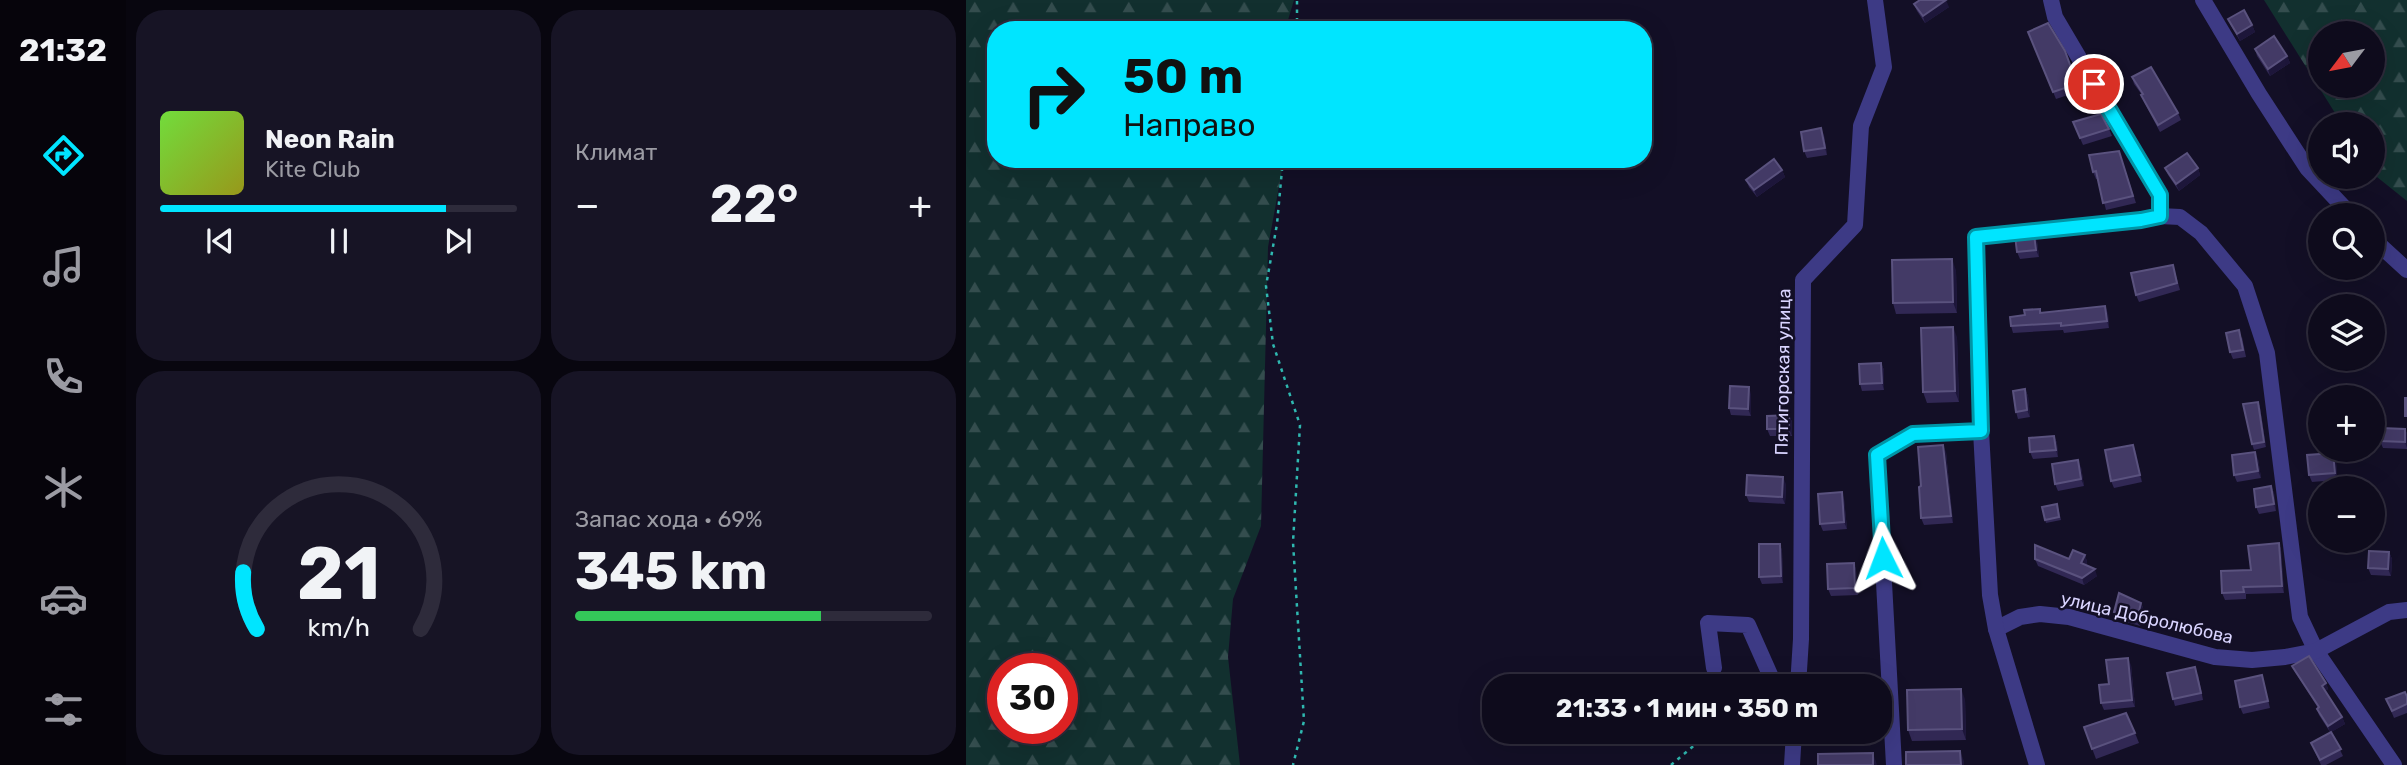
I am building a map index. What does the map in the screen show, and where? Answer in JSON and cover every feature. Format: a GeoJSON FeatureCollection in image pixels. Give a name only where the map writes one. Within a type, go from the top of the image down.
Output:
{"type":"FeatureCollection","features":[{"type":"Feature","properties":{"kind":"street","name":"Пятигорская улица"},"geometry":{"type":"LineString","coordinates":[[1799,674],[1803,280],[1855,225],[1861,127],[1884,67],[1875,0]]}},
{"type":"Feature","properties":{"kind":"street"},"geometry":{"type":"LineString","coordinates":[[2050,0],[2055,17],[2160,195],[2160,216]]}},
{"type":"Feature","properties":{"kind":"street"},"geometry":{"type":"LineString","coordinates":[[2203,0],[2307,168],[2340,203]]}},
{"type":"Feature","properties":{"kind":"street"},"geometry":{"type":"LineString","coordinates":[[2037,765],[1996,629],[1990,595],[1981,431],[1976,237],[2160,216],[2179,217],[2201,233],[2245,286],[2267,354],[2300,617],[2316,651],[2394,765]]}},
{"type":"Feature","properties":{"kind":"street"},"geometry":{"type":"LineString","coordinates":[[2385,250],[2407,270]]}},
{"type":"Feature","properties":{"kind":"street"},"geometry":{"type":"LineString","coordinates":[[1894,765],[1877,455],[1913,434],[1981,431]]}},
{"type":"Feature","properties":{"kind":"street","name":"улица Добролюбова"},"geometry":{"type":"LineString","coordinates":[[1996,629],[2020,617],[2040,614],[2069,617],[2216,657],[2252,660],[2316,651],[2389,612],[2407,609]]}},
{"type":"Feature","properties":{"kind":"street"},"geometry":{"type":"LineString","coordinates":[[1714,668],[1708,623],[1748,625],[1770,674]]}},
{"type":"Feature","properties":{"kind":"street"},"geometry":{"type":"LineString","coordinates":[[1792,765],[1793,744]]}},
{"type":"Feature","properties":{"kind":"path"},"geometry":{"type":"LineString","coordinates":[[1297,0],[1297,21]]}},
{"type":"Feature","properties":{"kind":"path"},"geometry":{"type":"LineString","coordinates":[[1282,168],[1277,224],[1265,286],[1273,344],[1300,425],[1293,542],[1304,721],[1293,765]]}},
{"type":"Feature","properties":{"kind":"path"},"geometry":{"type":"LineString","coordinates":[[1671,765],[1696,744]]}},
{"type":"Feature","properties":{"kind":"green space"},"geometry":{"type":"Polygon","coordinates":[[[966,0],[1294,0],[1288,21],[987,21],[987,168],[1282,168],[1268,247],[1261,526],[1233,599],[1228,657],[1240,765],[966,765],[966,0]]]}},
{"type":"Feature","properties":{"kind":"green space"},"geometry":{"type":"Polygon","coordinates":[[[2264,0],[2407,0],[2407,201],[2385,183],[2385,112],[2334,112],[2326,98],[2385,98],[2385,21],[2308,21],[2308,70],[2264,0]]]}},
{"type":"Feature","properties":{"kind":"building"},"geometry":{"type":"Polygon","coordinates":[[[1920,0],[1946,0],[1923,16],[1914,4],[1920,0]]]}},
{"type":"Feature","properties":{"kind":"building"},"geometry":{"type":"Polygon","coordinates":[[[2244,10],[2252,25],[2237,34],[2228,19],[2244,10]]]}},
{"type":"Feature","properties":{"kind":"building"},"geometry":{"type":"Polygon","coordinates":[[[2048,23],[2065,51],[2077,84],[2053,92],[2028,32],[2048,23]]]}},
{"type":"Feature","properties":{"kind":"building"},"geometry":{"type":"Polygon","coordinates":[[[2274,36],[2287,56],[2268,69],[2255,49],[2274,36]]]}},
{"type":"Feature","properties":{"kind":"building"},"geometry":{"type":"Polygon","coordinates":[[[2151,67],[2178,113],[2158,125],[2132,77],[2151,67]]]}},
{"type":"Feature","properties":{"kind":"building"},"geometry":{"type":"Polygon","coordinates":[[[2101,114],[2109,129],[2080,138],[2073,122],[2101,114]]]}},
{"type":"Feature","properties":{"kind":"building"},"geometry":{"type":"Polygon","coordinates":[[[1821,128],[1825,148],[1804,151],[1801,132],[1821,128]]]}},
{"type":"Feature","properties":{"kind":"building"},"geometry":{"type":"Polygon","coordinates":[[[2119,151],[2133,196],[2103,203],[2096,171],[2093,172],[2089,155],[2119,151]]]}},
{"type":"Feature","properties":{"kind":"building"},"geometry":{"type":"Polygon","coordinates":[[[2187,153],[2198,168],[2176,184],[2165,168],[2187,153]]]}},
{"type":"Feature","properties":{"kind":"building"},"geometry":{"type":"Polygon","coordinates":[[[1774,159],[1782,170],[1754,190],[1746,180],[1774,159]]]}},
{"type":"Feature","properties":{"kind":"building"},"geometry":{"type":"Polygon","coordinates":[[[2034,234],[2036,250],[2017,252],[2015,236],[2034,234]]]}},
{"type":"Feature","properties":{"kind":"building"},"geometry":{"type":"Polygon","coordinates":[[[1952,259],[1953,302],[1893,303],[1892,260],[1952,259]]]}},
{"type":"Feature","properties":{"kind":"building"},"geometry":{"type":"Polygon","coordinates":[[[2173,265],[2177,283],[2136,295],[2131,273],[2173,265]]]}},
{"type":"Feature","properties":{"kind":"building"},"geometry":{"type":"Polygon","coordinates":[[[2105,306],[2107,321],[2061,326],[2061,323],[2011,326],[2010,317],[2025,315],[2024,310],[2040,309],[2040,313],[2105,306]]]}},
{"type":"Feature","properties":{"kind":"building"},"geometry":{"type":"Polygon","coordinates":[[[1953,327],[1955,391],[1923,392],[1921,328],[1953,327]]]}},
{"type":"Feature","properties":{"kind":"building"},"geometry":{"type":"Polygon","coordinates":[[[2239,330],[2243,350],[2230,352],[2226,333],[2239,330]]]}},
{"type":"Feature","properties":{"kind":"building"},"geometry":{"type":"Polygon","coordinates":[[[1881,363],[1882,383],[1860,384],[1859,364],[1881,363]]]}},
{"type":"Feature","properties":{"kind":"building"},"geometry":{"type":"Polygon","coordinates":[[[1730,386],[1749,387],[1748,409],[1729,408],[1730,386]]]}},
{"type":"Feature","properties":{"kind":"building"},"geometry":{"type":"Polygon","coordinates":[[[2025,389],[2027,410],[2016,412],[2013,391],[2025,389]]]}},
{"type":"Feature","properties":{"kind":"building"},"geometry":{"type":"Polygon","coordinates":[[[2407,398],[2407,416],[2405,416],[2407,398]]]}},
{"type":"Feature","properties":{"kind":"building"},"geometry":{"type":"Polygon","coordinates":[[[2258,402],[2264,442],[2252,444],[2243,404],[2258,402]]]}},
{"type":"Feature","properties":{"kind":"building"},"geometry":{"type":"Polygon","coordinates":[[[1789,415],[1789,429],[1767,429],[1767,416],[1789,415]]]}},
{"type":"Feature","properties":{"kind":"building"},"geometry":{"type":"Polygon","coordinates":[[[2385,428],[2405,429],[2405,442],[2385,441],[2385,428]]]}},
{"type":"Feature","properties":{"kind":"building"},"geometry":{"type":"Polygon","coordinates":[[[2054,436],[2056,450],[2030,452],[2029,438],[2054,436]]]}},
{"type":"Feature","properties":{"kind":"building"},"geometry":{"type":"Polygon","coordinates":[[[1943,445],[1951,516],[1921,518],[1918,447],[1943,445]]]}},
{"type":"Feature","properties":{"kind":"building"},"geometry":{"type":"Polygon","coordinates":[[[2133,445],[2140,475],[2111,481],[2105,450],[2133,445]]]}},
{"type":"Feature","properties":{"kind":"building"},"geometry":{"type":"Polygon","coordinates":[[[2255,452],[2258,471],[2234,475],[2232,455],[2255,452]]]}},
{"type":"Feature","properties":{"kind":"building"},"geometry":{"type":"Polygon","coordinates":[[[2307,455],[2308,462],[2334,462],[2335,473],[2309,475],[2307,455]]]}},
{"type":"Feature","properties":{"kind":"building"},"geometry":{"type":"Polygon","coordinates":[[[2078,460],[2081,479],[2055,484],[2052,464],[2078,460]]]}},
{"type":"Feature","properties":{"kind":"building"},"geometry":{"type":"Polygon","coordinates":[[[1747,475],[1783,477],[1782,497],[1746,495],[1747,475]]]}},
{"type":"Feature","properties":{"kind":"building"},"geometry":{"type":"Polygon","coordinates":[[[2271,486],[2274,504],[2256,507],[2254,489],[2271,486]]]}},
{"type":"Feature","properties":{"kind":"building"},"geometry":{"type":"Polygon","coordinates":[[[1842,492],[1844,522],[1820,524],[1818,494],[1842,492]]]}},
{"type":"Feature","properties":{"kind":"building"},"geometry":{"type":"Polygon","coordinates":[[[2057,504],[2059,517],[2045,520],[2042,507],[2057,504]]]}},
{"type":"Feature","properties":{"kind":"building"},"geometry":{"type":"Polygon","coordinates":[[[2279,543],[2282,586],[2243,587],[2244,592],[2222,593],[2221,571],[2251,570],[2248,546],[2279,543]]]}},
{"type":"Feature","properties":{"kind":"building"},"geometry":{"type":"Polygon","coordinates":[[[1759,544],[1780,544],[1781,576],[1759,577],[1759,544]]]}},
{"type":"Feature","properties":{"kind":"building"},"geometry":{"type":"Polygon","coordinates":[[[2035,545],[2069,559],[2073,550],[2085,555],[2081,563],[2095,569],[2082,578],[2035,559],[2035,545]]]}},
{"type":"Feature","properties":{"kind":"building"},"geometry":{"type":"Polygon","coordinates":[[[2389,552],[2388,569],[2368,568],[2369,553],[2389,552]]]}},
{"type":"Feature","properties":{"kind":"building"},"geometry":{"type":"Polygon","coordinates":[[[1854,563],[1855,588],[1828,589],[1827,564],[1854,563]]]}},
{"type":"Feature","properties":{"kind":"building"},"geometry":{"type":"Polygon","coordinates":[[[2119,593],[2141,603],[2137,619],[2114,612],[2119,593]]]}},
{"type":"Feature","properties":{"kind":"building"},"geometry":{"type":"Polygon","coordinates":[[[2309,656],[2326,683],[2322,686],[2342,717],[2328,726],[2292,666],[2309,656]]]}},
{"type":"Feature","properties":{"kind":"building"},"geometry":{"type":"Polygon","coordinates":[[[2128,658],[2132,700],[2101,703],[2099,685],[2109,684],[2106,660],[2128,658]]]}},
{"type":"Feature","properties":{"kind":"building"},"geometry":{"type":"Polygon","coordinates":[[[2195,667],[2201,693],[2173,699],[2167,673],[2195,667]]]}},
{"type":"Feature","properties":{"kind":"building"},"geometry":{"type":"Polygon","coordinates":[[[2262,675],[2268,701],[2240,707],[2235,681],[2262,675]]]}},
{"type":"Feature","properties":{"kind":"building"},"geometry":{"type":"Polygon","coordinates":[[[1961,689],[1962,729],[1908,730],[1907,690],[1961,689]]]}},
{"type":"Feature","properties":{"kind":"building"},"geometry":{"type":"Polygon","coordinates":[[[2405,692],[2407,704],[2392,711],[2386,699],[2405,692]]]}},
{"type":"Feature","properties":{"kind":"building"},"geometry":{"type":"Polygon","coordinates":[[[2126,713],[2135,733],[2092,749],[2084,727],[2126,713]]]}},
{"type":"Feature","properties":{"kind":"building"},"geometry":{"type":"Polygon","coordinates":[[[2331,732],[2341,749],[2320,760],[2311,743],[2331,732]]]}},
{"type":"Feature","properties":{"kind":"building"},"geometry":{"type":"Polygon","coordinates":[[[1960,751],[1961,765],[1906,765],[1906,752],[1960,751]]]}},
{"type":"Feature","properties":{"kind":"building"},"geometry":{"type":"Polygon","coordinates":[[[1873,753],[1873,765],[1818,765],[1818,754],[1873,753]]]}},
{"type":"Feature","properties":{"kind":"route"},"geometry":{"type":"LineString","coordinates":[[1883,558],[1877,455],[1913,434],[1981,431],[1976,237],[2160,216],[2160,195],[2094,84]]}}]}
